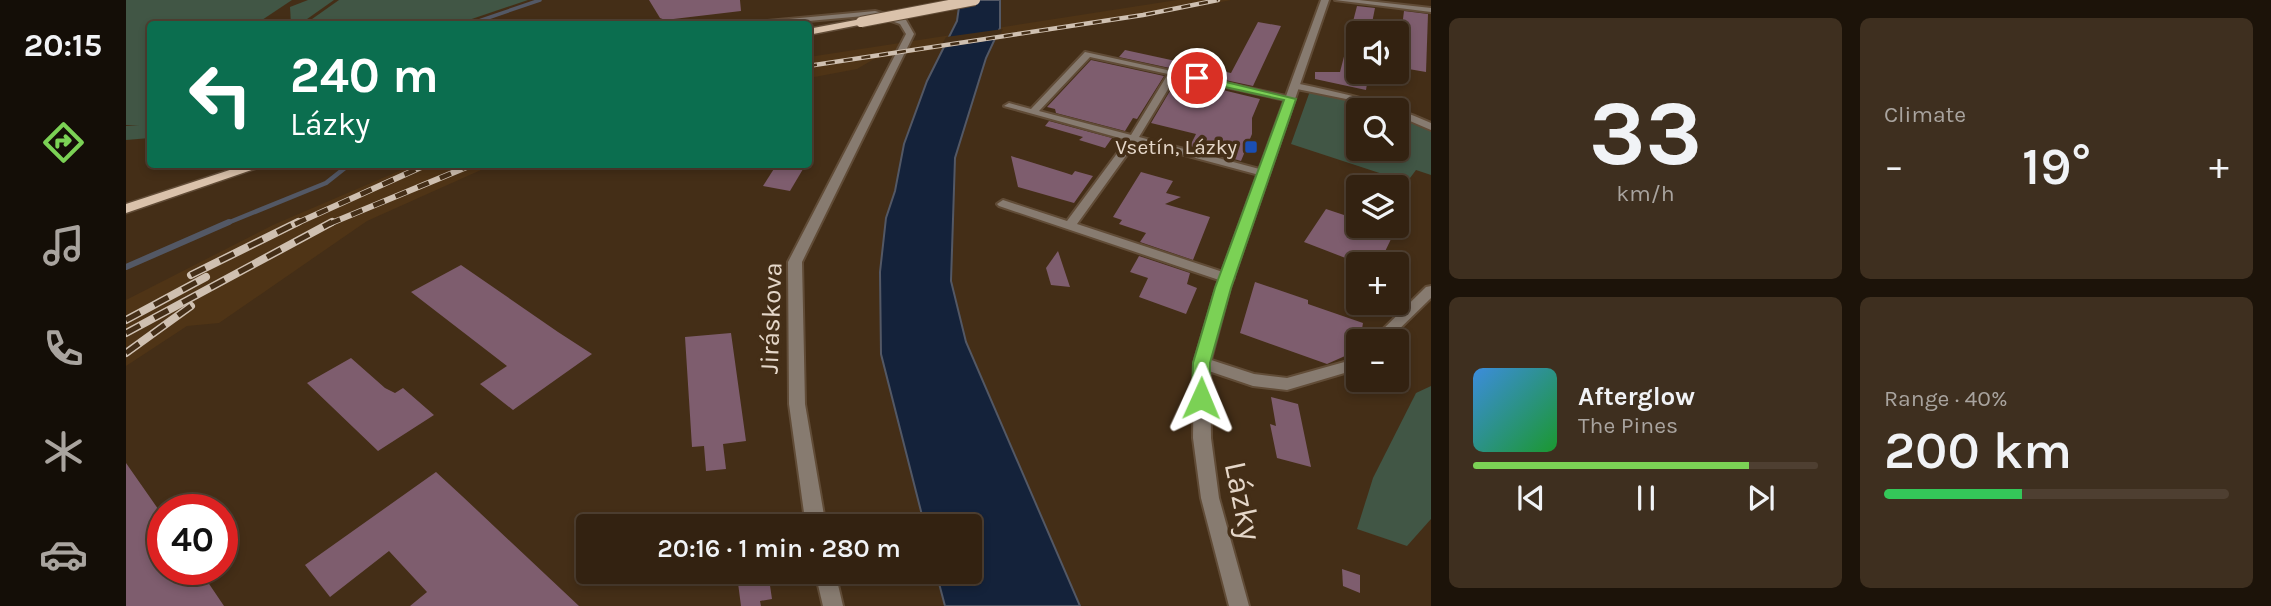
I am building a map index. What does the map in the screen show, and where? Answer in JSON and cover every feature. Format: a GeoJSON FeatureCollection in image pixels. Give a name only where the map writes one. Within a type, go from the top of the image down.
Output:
{"type":"FeatureCollection","features":[{"type":"Feature","properties":{"kind":"main road"},"geometry":{"type":"LineString","coordinates":[[812,31],[975,0]]}},
{"type":"Feature","properties":{"kind":"main road"},"geometry":{"type":"LineString","coordinates":[[126,209],[251,168]]}},
{"type":"Feature","properties":{"kind":"street","name":"Lázky"},"geometry":{"type":"LineString","coordinates":[[1242,606],[1210,498],[1202,438],[1202,363],[1227,278],[1325,0]]}},
{"type":"Feature","properties":{"kind":"street"},"geometry":{"type":"LineString","coordinates":[[1339,0],[1431,10]]}},
{"type":"Feature","properties":{"kind":"street","name":"Jiráskova"},"geometry":{"type":"LineString","coordinates":[[788,21],[875,13],[894,18],[907,26],[910,34],[795,262],[797,404],[814,514]]}},
{"type":"Feature","properties":{"kind":"street"},"geometry":{"type":"LineString","coordinates":[[1033,112],[1088,54],[1173,73],[1349,98]]}},
{"type":"Feature","properties":{"kind":"street"},"geometry":{"type":"LineString","coordinates":[[1070,226],[1133,139],[1173,73]]}},
{"type":"Feature","properties":{"kind":"street"},"geometry":{"type":"LineString","coordinates":[[1009,106],[1263,173]]}},
{"type":"Feature","properties":{"kind":"street"},"geometry":{"type":"LineString","coordinates":[[1409,117],[1431,127]]}},
{"type":"Feature","properties":{"kind":"street"},"geometry":{"type":"LineString","coordinates":[[1003,204],[1227,278]]}},
{"type":"Feature","properties":{"kind":"street"},"geometry":{"type":"LineString","coordinates":[[1390,329],[1431,290]]}},
{"type":"Feature","properties":{"kind":"street"},"geometry":{"type":"LineString","coordinates":[[1202,363],[1253,380],[1287,384],[1346,367]]}},
{"type":"Feature","properties":{"kind":"street"},"geometry":{"type":"LineString","coordinates":[[828,584],[833,606]]}},
{"type":"Feature","properties":{"kind":"shaded area"},"geometry":{"type":"Polygon","coordinates":[[[1177,0],[1231,0],[1148,16],[874,59],[857,69],[812,77],[812,57],[1177,0]]]}},
{"type":"Feature","properties":{"kind":"shaded area"},"geometry":{"type":"Polygon","coordinates":[[[406,168],[485,168],[367,221],[219,323],[187,326],[126,366],[126,300],[273,225],[406,168]]]}},
{"type":"Feature","properties":{"kind":"green space"},"geometry":{"type":"Polygon","coordinates":[[[126,0],[292,0],[260,21],[147,21],[147,138],[126,140],[126,126],[139,125],[126,125],[126,0]]]}},
{"type":"Feature","properties":{"kind":"green space"},"geometry":{"type":"Polygon","coordinates":[[[308,0],[334,0],[304,21],[291,21],[290,7],[308,0]]]}},
{"type":"Feature","properties":{"kind":"green space"},"geometry":{"type":"Polygon","coordinates":[[[339,0],[528,0],[466,21],[309,21],[339,0]]]}},
{"type":"Feature","properties":{"kind":"green space"},"geometry":{"type":"Polygon","coordinates":[[[1310,91],[1346,98],[1346,161],[1409,161],[1409,120],[1431,130],[1431,175],[1416,170],[1409,179],[1409,175],[1386,175],[1291,144],[1310,91]]]}},
{"type":"Feature","properties":{"kind":"green space"},"geometry":{"type":"Polygon","coordinates":[[[1431,386],[1431,519],[1407,546],[1357,529],[1373,478],[1416,393],[1431,386]]]}},
{"type":"Feature","properties":{"kind":"water"},"geometry":{"type":"Polygon","coordinates":[[[960,0],[1000,0],[1000,28],[986,58],[955,158],[951,281],[966,342],[1080,606],[945,606],[939,584],[982,584],[982,514],[922,514],[881,354],[880,272],[886,218],[895,191],[904,144],[927,81],[957,21],[960,0]]]}},
{"type":"Feature","properties":{"kind":"pier"},"geometry":{"type":"Polygon","coordinates":[[[1003,29],[998,39],[940,48],[946,37],[1003,29]]]}},
{"type":"Feature","properties":{"kind":"building"},"geometry":{"type":"Polygon","coordinates":[[[649,0],[740,0],[741,11],[665,20],[660,18],[649,0]]]}},
{"type":"Feature","properties":{"kind":"building"},"geometry":{"type":"Polygon","coordinates":[[[1357,6],[1375,8],[1372,21],[1353,21],[1357,6]]]}},
{"type":"Feature","properties":{"kind":"building"},"geometry":{"type":"Polygon","coordinates":[[[1404,11],[1428,14],[1426,72],[1409,69],[1409,21],[1403,21],[1404,11]]]}},
{"type":"Feature","properties":{"kind":"building"},"geometry":{"type":"Polygon","coordinates":[[[1258,22],[1281,26],[1253,86],[1119,57],[1125,50],[1231,73],[1258,22]]]}},
{"type":"Feature","properties":{"kind":"building"},"geometry":{"type":"Polygon","coordinates":[[[1346,49],[1346,84],[1367,84],[1366,90],[1315,79],[1315,72],[1340,72],[1346,49]]]}},
{"type":"Feature","properties":{"kind":"building"},"geometry":{"type":"Polygon","coordinates":[[[1091,60],[1164,76],[1137,119],[1133,118],[1125,131],[1056,113],[1055,109],[1047,107],[1091,60]]]}},
{"type":"Feature","properties":{"kind":"building"},"geometry":{"type":"Polygon","coordinates":[[[1177,79],[1260,99],[1252,118],[1252,134],[1241,161],[1190,146],[1196,134],[1151,123],[1177,79]]]}},
{"type":"Feature","properties":{"kind":"building"},"geometry":{"type":"Polygon","coordinates":[[[1049,121],[1112,138],[1105,148],[1079,140],[1083,137],[1045,126],[1049,121]]]}},
{"type":"Feature","properties":{"kind":"building"},"geometry":{"type":"Polygon","coordinates":[[[1011,156],[1072,175],[1075,171],[1093,176],[1074,203],[1018,187],[1011,156]]]}},
{"type":"Feature","properties":{"kind":"building"},"geometry":{"type":"Polygon","coordinates":[[[774,168],[804,168],[790,191],[763,186],[774,168]]]}},
{"type":"Feature","properties":{"kind":"building"},"geometry":{"type":"Polygon","coordinates":[[[1141,172],[1173,181],[1166,193],[1181,197],[1165,204],[1210,217],[1193,260],[1140,242],[1146,233],[1119,224],[1122,220],[1113,217],[1141,172]]]}},
{"type":"Feature","properties":{"kind":"building"},"geometry":{"type":"Polygon","coordinates":[[[1326,209],[1346,216],[1346,238],[1392,238],[1385,252],[1346,252],[1346,258],[1304,242],[1326,209]]]}},
{"type":"Feature","properties":{"kind":"building"},"geometry":{"type":"Polygon","coordinates":[[[1058,251],[1070,287],[1051,285],[1046,268],[1058,251]]]}},
{"type":"Feature","properties":{"kind":"building"},"geometry":{"type":"Polygon","coordinates":[[[1139,256],[1190,273],[1187,284],[1197,288],[1186,314],[1139,297],[1148,278],[1130,272],[1139,256]]]}},
{"type":"Feature","properties":{"kind":"building"},"geometry":{"type":"Polygon","coordinates":[[[461,265],[592,354],[513,410],[480,384],[507,366],[411,292],[461,265]]]}},
{"type":"Feature","properties":{"kind":"building"},"geometry":{"type":"Polygon","coordinates":[[[1255,282],[1363,323],[1362,329],[1346,329],[1346,356],[1327,364],[1240,333],[1255,282]]]}},
{"type":"Feature","properties":{"kind":"building"},"geometry":{"type":"Polygon","coordinates":[[[731,333],[746,441],[723,444],[726,469],[706,471],[704,446],[692,447],[685,337],[731,333]]]}},
{"type":"Feature","properties":{"kind":"building"},"geometry":{"type":"Polygon","coordinates":[[[351,358],[385,388],[395,393],[403,388],[434,415],[378,451],[307,383],[351,358]]]}},
{"type":"Feature","properties":{"kind":"building"},"geometry":{"type":"Polygon","coordinates":[[[1271,397],[1298,404],[1311,467],[1277,458],[1270,424],[1276,426],[1271,397]]]}},
{"type":"Feature","properties":{"kind":"building"},"geometry":{"type":"Polygon","coordinates":[[[126,463],[148,494],[147,585],[210,585],[224,606],[126,606],[126,463]]]}},
{"type":"Feature","properties":{"kind":"building"},"geometry":{"type":"Polygon","coordinates":[[[436,472],[579,606],[410,606],[427,592],[389,551],[330,597],[305,565],[436,472]]]}},
{"type":"Feature","properties":{"kind":"building"},"geometry":{"type":"Polygon","coordinates":[[[1342,569],[1360,575],[1360,593],[1343,586],[1342,569]]]}},
{"type":"Feature","properties":{"kind":"building"},"geometry":{"type":"Polygon","coordinates":[[[738,584],[770,584],[772,599],[760,601],[761,606],[741,606],[738,584]]]}},
{"type":"Feature","properties":{"kind":"waterway"},"geometry":{"type":"LineString","coordinates":[[479,21],[540,0]]}},
{"type":"Feature","properties":{"kind":"waterway"},"geometry":{"type":"LineString","coordinates":[[225,224],[326,183],[345,168]]}},
{"type":"Feature","properties":{"kind":"waterway"},"geometry":{"type":"LineString","coordinates":[[126,267],[229,222]]}},
{"type":"Feature","properties":{"kind":"railway"},"geometry":{"type":"LineString","coordinates":[[812,65],[1143,15],[1218,0]]}},
{"type":"Feature","properties":{"kind":"railway"},"geometry":{"type":"LineString","coordinates":[[295,224],[419,168]]}},
{"type":"Feature","properties":{"kind":"railway"},"geometry":{"type":"LineString","coordinates":[[329,224],[464,168]]}},
{"type":"Feature","properties":{"kind":"railway"},"geometry":{"type":"LineString","coordinates":[[191,275],[298,222]]}},
{"type":"Feature","properties":{"kind":"railway"},"geometry":{"type":"LineString","coordinates":[[126,333],[332,222]]}},
{"type":"Feature","properties":{"kind":"railway"},"geometry":{"type":"LineString","coordinates":[[126,320],[206,277]]}},
{"type":"Feature","properties":{"kind":"railway"},"geometry":{"type":"LineString","coordinates":[[126,353],[191,306]]}},
{"type":"Feature","properties":{"kind":"place","name":"Vsetín, Lázky"},"geometry":{"type":"Point","coordinates":[1251,147]}},
{"type":"Feature","properties":{"kind":"route"},"geometry":{"type":"LineString","coordinates":[[1197,78],[1290,99],[1223,288],[1202,363],[1201,398]]}}]}
